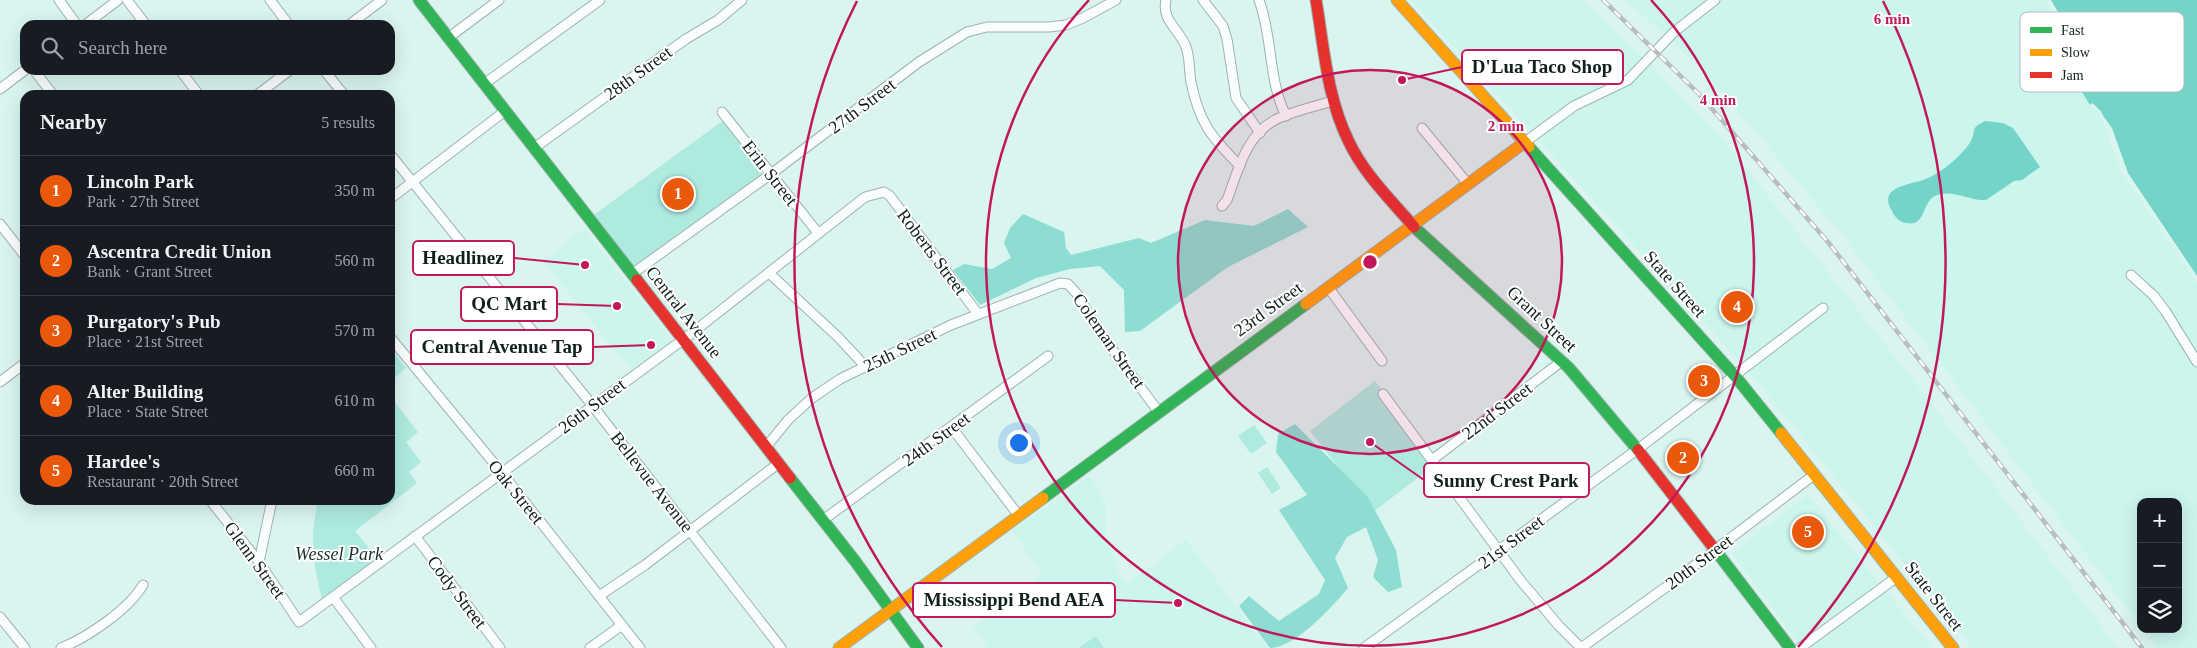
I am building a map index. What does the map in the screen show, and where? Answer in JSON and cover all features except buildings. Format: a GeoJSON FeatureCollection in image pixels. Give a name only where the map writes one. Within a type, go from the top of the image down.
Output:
{"type":"FeatureCollection","features":[{"type":"Feature","properties":{"kind":"street"},"geometry":{"type":"LineString","coordinates":[[59,0],[73,20]]}},
{"type":"Feature","properties":{"kind":"street"},"geometry":{"type":"LineString","coordinates":[[92,20],[118,0]]}},
{"type":"Feature","properties":{"kind":"street"},"geometry":{"type":"LineString","coordinates":[[127,0],[142,20]]}},
{"type":"Feature","properties":{"kind":"street"},"geometry":{"type":"LineString","coordinates":[[270,0],[285,20]]}},
{"type":"Feature","properties":{"kind":"street"},"geometry":{"type":"LineString","coordinates":[[356,20],[382,0]]}},
{"type":"Feature","properties":{"kind":"street","name":"Central Avenue"},"geometry":{"type":"LineString","coordinates":[[419,0],[780,463],[918,648]]}},
{"type":"Feature","properties":{"kind":"street"},"geometry":{"type":"LineString","coordinates":[[448,38],[499,0]]}},
{"type":"Feature","properties":{"kind":"street"},"geometry":{"type":"LineString","coordinates":[[484,84],[600,0]]}},
{"type":"Feature","properties":{"kind":"street","name":"28th Street"},"geometry":{"type":"LineString","coordinates":[[534,148],[686,38],[718,20],[742,0]]}},
{"type":"Feature","properties":{"kind":"street","name":"27th Street"},"geometry":{"type":"LineString","coordinates":[[632,274],[771,174],[920,62],[967,32],[987,26],[1049,27],[1066,25],[1116,0]]}},
{"type":"Feature","properties":{"kind":"street"},"geometry":{"type":"LineString","coordinates":[[1166,0],[1164,9],[1167,18],[1186,48],[1188,69],[1198,113],[1224,149],[1240,166]]}},
{"type":"Feature","properties":{"kind":"street"},"geometry":{"type":"LineString","coordinates":[[1203,0],[1223,26],[1227,39],[1236,98],[1260,133]]}},
{"type":"Feature","properties":{"kind":"street"},"geometry":{"type":"LineString","coordinates":[[1259,0],[1270,38],[1276,97],[1286,116]]}},
{"type":"Feature","properties":{"kind":"street","name":"Grant Street"},"geometry":{"type":"LineString","coordinates":[[1316,0],[1332,101],[1342,129],[1356,155],[1412,226],[1562,361],[1638,449],[1717,549],[1790,648]]}},
{"type":"Feature","properties":{"kind":"street","name":"State Street"},"geometry":{"type":"LineString","coordinates":[[1396,0],[1735,376],[1953,648]]}},
{"type":"Feature","properties":{"kind":"street","name":"23rd Street"},"geometry":{"type":"LineString","coordinates":[[839,648],[1574,106],[1628,80],[1674,32],[1715,0]]}},
{"type":"Feature","properties":{"kind":"street"},"geometry":{"type":"LineString","coordinates":[[0,89],[20,74]]}},
{"type":"Feature","properties":{"kind":"street"},"geometry":{"type":"LineString","coordinates":[[38,75],[49,90]]}},
{"type":"Feature","properties":{"kind":"street"},"geometry":{"type":"LineString","coordinates":[[184,75],[195,90]]}},
{"type":"Feature","properties":{"kind":"street"},"geometry":{"type":"LineString","coordinates":[[264,90],[283,75]]}},
{"type":"Feature","properties":{"kind":"street"},"geometry":{"type":"LineString","coordinates":[[328,75],[340,90]]}},
{"type":"Feature","properties":{"kind":"street"},"geometry":{"type":"LineString","coordinates":[[1222,206],[1227,200],[1250,143],[1260,133],[1275,120],[1332,101]]}},
{"type":"Feature","properties":{"kind":"street"},"geometry":{"type":"LineString","coordinates":[[395,195],[505,111]]}},
{"type":"Feature","properties":{"kind":"street","name":"Erin Street"},"geometry":{"type":"LineString","coordinates":[[722,112],[818,233]]}},
{"type":"Feature","properties":{"kind":"street"},"geometry":{"type":"LineString","coordinates":[[1422,128],[1468,184]]}},
{"type":"Feature","properties":{"kind":"street","name":"Bellevue Avenue"},"geometry":{"type":"LineString","coordinates":[[395,160],[592,405],[781,648]]}},
{"type":"Feature","properties":{"kind":"street","name":"26th Street"},"geometry":{"type":"LineString","coordinates":[[300,622],[592,405],[683,340],[865,198],[884,192]]}},
{"type":"Feature","properties":{"kind":"street","name":"Roberts Street"},"geometry":{"type":"LineString","coordinates":[[884,192],[890,196],[978,314]]}},
{"type":"Feature","properties":{"kind":"street"},"geometry":{"type":"LineString","coordinates":[[0,224],[20,250]]}},
{"type":"Feature","properties":{"kind":"street"},"geometry":{"type":"LineString","coordinates":[[768,273],[838,337],[866,367]]}},
{"type":"Feature","properties":{"kind":"street"},"geometry":{"type":"LineString","coordinates":[[2131,275],[2154,296],[2197,362]]}},
{"type":"Feature","properties":{"kind":"street","name":"25th Street"},"geometry":{"type":"LineString","coordinates":[[766,447],[788,420],[812,398],[840,379],[978,314],[1053,284]]}},
{"type":"Feature","properties":{"kind":"street","name":"Coleman Street"},"geometry":{"type":"LineString","coordinates":[[1053,284],[1068,284],[1078,296],[1098,330],[1158,411]]}},
{"type":"Feature","properties":{"kind":"street"},"geometry":{"type":"LineString","coordinates":[[1328,287],[1382,361]]}},
{"type":"Feature","properties":{"kind":"street","name":"21st Street"},"geometry":{"type":"LineString","coordinates":[[1364,648],[1638,449],[1823,308]]}},
{"type":"Feature","properties":{"kind":"street","name":"Oak Street"},"geometry":{"type":"LineString","coordinates":[[395,343],[502,473],[640,648]]}},
{"type":"Feature","properties":{"kind":"street","name":"24th Street"},"geometry":{"type":"LineString","coordinates":[[823,520],[952,428],[1048,356]]}},
{"type":"Feature","properties":{"kind":"street","name":"22nd Street"},"geometry":{"type":"LineString","coordinates":[[1432,460],[1562,361]]}},
{"type":"Feature","properties":{"kind":"street"},"geometry":{"type":"LineString","coordinates":[[0,382],[20,368]]}},
{"type":"Feature","properties":{"kind":"street"},"geometry":{"type":"LineString","coordinates":[[1383,394],[1537,601],[1581,648]]}},
{"type":"Feature","properties":{"kind":"street"},"geometry":{"type":"LineString","coordinates":[[952,428],[1019,516]]}},
{"type":"Feature","properties":{"kind":"street"},"geometry":{"type":"LineString","coordinates":[[599,596],[646,565],[780,463]]}},
{"type":"Feature","properties":{"kind":"street","name":"20th Street"},"geometry":{"type":"LineString","coordinates":[[1581,648],[1717,549],[1815,474]]}},
{"type":"Feature","properties":{"kind":"street","name":"Glenn Street"},"geometry":{"type":"LineString","coordinates":[[214,505],[259,562],[300,622]]}},
{"type":"Feature","properties":{"kind":"street"},"geometry":{"type":"LineString","coordinates":[[259,562],[271,505]]}},
{"type":"Feature","properties":{"kind":"street","name":"Cody Street"},"geometry":{"type":"LineString","coordinates":[[415,536],[500,648]]}},
{"type":"Feature","properties":{"kind":"street"},"geometry":{"type":"LineString","coordinates":[[1800,648],[1897,577]]}},
{"type":"Feature","properties":{"kind":"street"},"geometry":{"type":"LineString","coordinates":[[61,648],[89,634],[136,597],[143,585]]}},
{"type":"Feature","properties":{"kind":"street"},"geometry":{"type":"LineString","coordinates":[[332,597],[371,648]]}},
{"type":"Feature","properties":{"kind":"street"},"geometry":{"type":"LineString","coordinates":[[0,617],[25,648]]}},
{"type":"Feature","properties":{"kind":"street"},"geometry":{"type":"LineString","coordinates":[[590,648],[622,625]]}},
{"type":"Feature","properties":{"kind":"shaded area"},"geometry":{"type":"Polygon","coordinates":[[[1411,0],[1583,0],[1640,54],[1722,138],[1913,380],[2118,648],[1972,648],[1752,375],[1411,0]]]}},
{"type":"Feature","properties":{"kind":"shaded area"},"geometry":{"type":"Polygon","coordinates":[[[1626,0],[2048,0],[2055,12],[2020,12],[2020,92],[2088,92],[2090,105],[2101,111],[2124,172],[2197,282],[2197,648],[2157,648],[2146,633],[2182,633],[2182,498],[2137,498],[2137,621],[1836,227],[1701,68],[1626,0]]]}},
{"type":"Feature","properties":{"kind":"shaded area"},"geometry":{"type":"Polygon","coordinates":[[[2048,0],[2197,0],[2197,282],[2124,172],[2101,111],[2090,105],[2082,92],[2184,92],[2184,12],[2055,12],[2048,0]]]}},
{"type":"Feature","properties":{"kind":"shaded area"},"geometry":{"type":"Polygon","coordinates":[[[1985,121],[2003,123],[2013,128],[2040,167],[2022,180],[2014,181],[1986,200],[1945,193],[1939,194],[1929,201],[1917,222],[1901,222],[1893,213],[1888,202],[1889,196],[1893,191],[1899,187],[1928,178],[1946,167],[1969,144],[1975,128],[1985,121]]]}},
{"type":"Feature","properties":{"kind":"shaded area"},"geometry":{"type":"Polygon","coordinates":[[[1288,209],[1308,227],[1228,267],[1140,331],[1125,332],[1124,290],[1100,266],[1070,269],[1036,278],[980,305],[953,270],[964,264],[992,269],[1011,258],[1004,243],[1010,228],[1023,214],[1064,232],[1066,248],[1071,255],[1139,238],[1151,243],[1205,220],[1254,226],[1288,209]]]}},
{"type":"Feature","properties":{"kind":"shaded area"},"geometry":{"type":"Polygon","coordinates":[[[584,229],[673,342],[632,371],[543,261],[584,229]]]}},
{"type":"Feature","properties":{"kind":"shaded area"},"geometry":{"type":"Polygon","coordinates":[[[1295,424],[1368,497],[1396,550],[1402,587],[1388,592],[1373,577],[1378,560],[1366,527],[1347,537],[1335,558],[1348,588],[1323,615],[1301,634],[1280,646],[1270,648],[1239,606],[1249,596],[1279,621],[1319,594],[1325,580],[1279,510],[1307,495],[1276,452],[1278,434],[1295,424]]]}},
{"type":"Feature","properties":{"kind":"shaded area"},"geometry":{"type":"Polygon","coordinates":[[[1090,476],[1106,507],[1106,537],[1119,573],[1128,583],[1186,540],[1267,648],[988,648],[973,628],[1043,574],[1012,531],[1090,476]]]}},
{"type":"Feature","properties":{"kind":"shaded area"},"geometry":{"type":"Polygon","coordinates":[[[1808,495],[1932,648],[1802,648],[1732,553],[1808,495]]]}},
{"type":"Feature","properties":{"kind":"green space"},"geometry":{"type":"Polygon","coordinates":[[[721,122],[727,123],[762,168],[762,174],[634,267],[591,217],[721,122]]]}},
{"type":"Feature","properties":{"kind":"green space"},"geometry":{"type":"Polygon","coordinates":[[[395,354],[406,368],[395,378],[395,354]]]}},
{"type":"Feature","properties":{"kind":"green space"},"geometry":{"type":"Polygon","coordinates":[[[1375,381],[1430,453],[1432,467],[1373,512],[1310,431],[1375,381]]]}},
{"type":"Feature","properties":{"kind":"green space","name":"Wessel Park"},"geometry":{"type":"Polygon","coordinates":[[[395,402],[418,432],[406,442],[421,462],[409,472],[417,483],[395,500],[395,402]]]}},
{"type":"Feature","properties":{"kind":"green space"},"geometry":{"type":"Polygon","coordinates":[[[1254,425],[1267,443],[1251,454],[1238,436],[1254,425]]]}},
{"type":"Feature","properties":{"kind":"green space"},"geometry":{"type":"Polygon","coordinates":[[[1267,467],[1281,488],[1272,494],[1258,473],[1267,467]]]}},
{"type":"Feature","properties":{"kind":"green space","name":"Wessel Park"},"geometry":{"type":"Polygon","coordinates":[[[317,505],[389,505],[355,531],[377,558],[322,600],[313,550],[317,505]]]}},
{"type":"Feature","properties":{"kind":"green space"},"geometry":{"type":"Polygon","coordinates":[[[1096,636],[1104,648],[1079,648],[1096,636]]]}},
{"type":"Feature","properties":{"kind":"pier"},"geometry":{"type":"Polygon","coordinates":[[[2046,0],[2051,0],[2058,12],[2053,12],[2046,0]]]}},
{"type":"Feature","properties":{"kind":"pier"},"geometry":{"type":"Polygon","coordinates":[[[2092,103],[2112,128],[2128,173],[2197,276],[2197,284],[2122,173],[2099,112],[2092,109],[2090,105],[2092,103]]]}},
{"type":"Feature","properties":{"kind":"railway"},"geometry":{"type":"LineString","coordinates":[[1603,0],[1699,94],[1828,242],[2142,648]]}},
{"type":"Feature","properties":{"kind":"traffic: fast"},"geometry":{"type":"LineString","coordinates":[[419,0],[637,280]]}},
{"type":"Feature","properties":{"kind":"traffic: fast"},"geometry":{"type":"LineString","coordinates":[[1529,147],[1735,376],[1781,433]]}},
{"type":"Feature","properties":{"kind":"traffic: fast"},"geometry":{"type":"LineString","coordinates":[[1414,227],[1569,368],[1638,450]]}},
{"type":"Feature","properties":{"kind":"traffic: fast"},"geometry":{"type":"LineString","coordinates":[[1043,498],[1306,304]]}},
{"type":"Feature","properties":{"kind":"traffic: fast"},"geometry":{"type":"LineString","coordinates":[[790,478],[855,561],[918,648]]}},
{"type":"Feature","properties":{"kind":"traffic: fast"},"geometry":{"type":"LineString","coordinates":[[1716,551],[1790,648]]}},
{"type":"Feature","properties":{"kind":"traffic: slow"},"geometry":{"type":"LineString","coordinates":[[1397,0],[1529,147]]}},
{"type":"Feature","properties":{"kind":"traffic: slow"},"geometry":{"type":"LineString","coordinates":[[1306,304],[1525,142]]}},
{"type":"Feature","properties":{"kind":"traffic: slow"},"geometry":{"type":"LineString","coordinates":[[1781,433],[1953,648]]}},
{"type":"Feature","properties":{"kind":"traffic: slow"},"geometry":{"type":"LineString","coordinates":[[839,648],[1043,498]]}},
{"type":"Feature","properties":{"kind":"traffic: jam"},"geometry":{"type":"LineString","coordinates":[[1316,0],[1331,90],[1349,142],[1362,165],[1414,227]]}},
{"type":"Feature","properties":{"kind":"traffic: jam"},"geometry":{"type":"LineString","coordinates":[[637,280],[790,478]]}},
{"type":"Feature","properties":{"kind":"traffic: jam"},"geometry":{"type":"LineString","coordinates":[[1638,450],[1716,551]]}},
{"type":"Feature","properties":{"kind":"place","name":"D'Lua Taco Shop"},"geometry":{"type":"Point","coordinates":[1402,80]}},
{"type":"Feature","properties":{"kind":"place","name":"Lincoln Park"},"geometry":{"type":"Point","coordinates":[678,194]}},
{"type":"Feature","properties":{"kind":"place","name":"Headlinez"},"geometry":{"type":"Point","coordinates":[585,265]}},
{"type":"Feature","properties":{"kind":"place","name":"QC Mart"},"geometry":{"type":"Point","coordinates":[617,306]}},
{"type":"Feature","properties":{"kind":"place","name":"Alter Building"},"geometry":{"type":"Point","coordinates":[1737,307]}},
{"type":"Feature","properties":{"kind":"place","name":"Central Avenue Tap"},"geometry":{"type":"Point","coordinates":[651,345]}},
{"type":"Feature","properties":{"kind":"place","name":"Purgatory's Pub"},"geometry":{"type":"Point","coordinates":[1704,381]}},
{"type":"Feature","properties":{"kind":"place","name":"Sunny Crest Park"},"geometry":{"type":"Point","coordinates":[1370,442]}},
{"type":"Feature","properties":{"kind":"place","name":"Ascentra Credit Union"},"geometry":{"type":"Point","coordinates":[1683,458]}},
{"type":"Feature","properties":{"kind":"place","name":"Hardee's"},"geometry":{"type":"Point","coordinates":[1808,532]}},
{"type":"Feature","properties":{"kind":"place","name":"Mississippi Bend AEA"},"geometry":{"type":"Point","coordinates":[1178,603]}}]}
